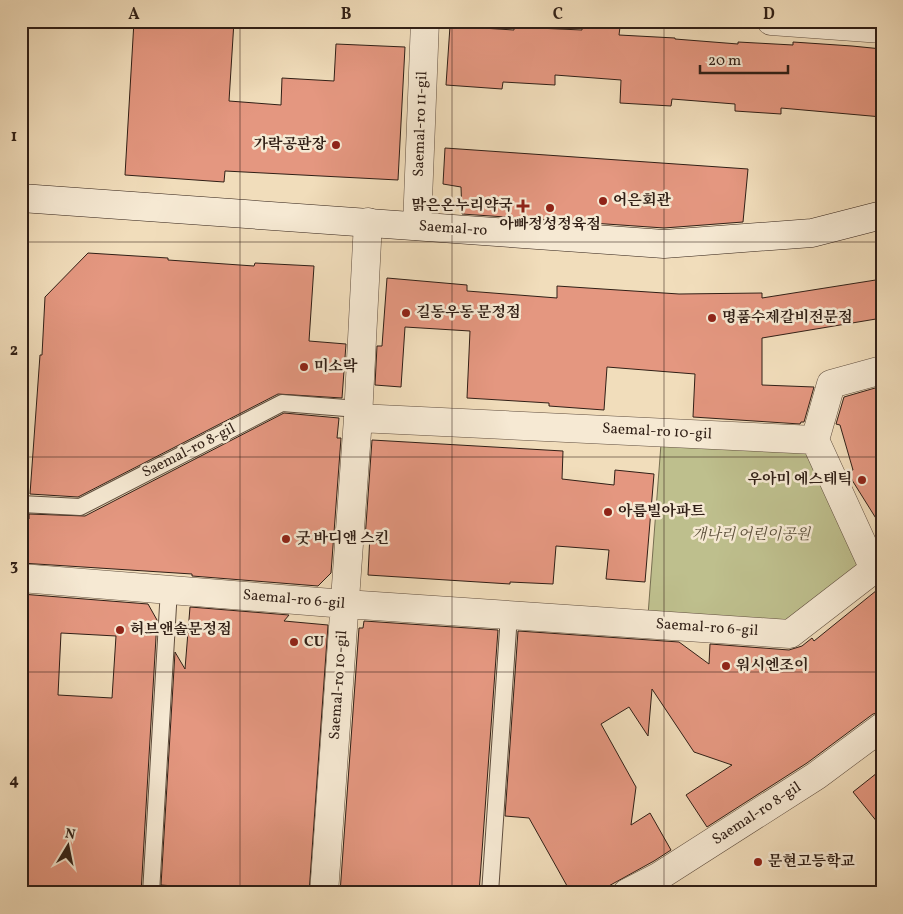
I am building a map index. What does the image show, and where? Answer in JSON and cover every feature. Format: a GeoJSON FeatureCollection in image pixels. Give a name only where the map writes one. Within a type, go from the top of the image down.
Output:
{"type":"FeatureCollection","features":[{"type":"Feature","properties":{"kind":"street","name":"Saemal-ro 11-gil"},"geometry":{"type":"LineString","coordinates":[[417,226],[425,21]]}},
{"type":"Feature","properties":{"kind":"street"},"geometry":{"type":"LineString","coordinates":[[787,22],[882,29]]}},
{"type":"Feature","properties":{"kind":"street","name":"Saemal-ro"},"geometry":{"type":"LineString","coordinates":[[21,198],[664,244],[812,233],[882,215]]}},
{"type":"Feature","properties":{"kind":"street","name":"Saemal-ro 10-gil"},"geometry":{"type":"LineString","coordinates":[[324,893],[358,413],[368,222]]}},
{"type":"Feature","properties":{"kind":"street"},"geometry":{"type":"LineString","coordinates":[[878,566],[815,440],[831,384],[882,370]]}},
{"type":"Feature","properties":{"kind":"street","name":"Saemal-ro 10-gil"},"geometry":{"type":"LineString","coordinates":[[358,413],[815,440]]}},
{"type":"Feature","properties":{"kind":"street","name":"Saemal-ro 6-gil"},"geometry":{"type":"LineString","coordinates":[[21,578],[345,604],[790,634],[878,566]]}},
{"type":"Feature","properties":{"kind":"street","name":"Saemal-ro 8-gil"},"geometry":{"type":"LineString","coordinates":[[627,893],[658,877],[816,776],[882,727]]}},
{"type":"Feature","properties":{"kind":"lane","name":"Saemal-ro 8-gil"},"geometry":{"type":"LineString","coordinates":[[21,504],[80,507],[282,403],[358,413]]}},
{"type":"Feature","properties":{"kind":"lane"},"geometry":{"type":"LineString","coordinates":[[151,893],[169,589]]}},
{"type":"Feature","properties":{"kind":"lane"},"geometry":{"type":"LineString","coordinates":[[490,893],[509,615]]}},
{"type":"Feature","properties":{"kind":"green space","name":"개나리 어린이공원"},"geometry":{"type":"Polygon","coordinates":[[[661,444],[812,452],[863,567],[790,625],[648,615],[661,444]]]}},
{"type":"Feature","properties":{"kind":"building"},"geometry":{"type":"Polygon","coordinates":[[[134,21],[234,21],[229,101],[281,105],[282,78],[334,81],[336,44],[405,47],[398,180],[225,171],[224,182],[125,175],[134,21]]]}},
{"type":"Feature","properties":{"kind":"building"},"geometry":{"type":"Polygon","coordinates":[[[582,24],[620,27],[619,35],[738,44],[738,42],[793,45],[793,42],[882,49],[882,117],[781,108],[781,114],[735,111],[735,104],[672,99],[671,106],[620,103],[621,80],[555,75],[555,85],[503,82],[502,89],[446,85],[450,26],[514,30],[514,27],[582,30],[582,24]]]}},
{"type":"Feature","properties":{"kind":"building","name":"어은회관"},"geometry":{"type":"Polygon","coordinates":[[[445,148],[748,169],[743,222],[664,228],[462,214],[461,187],[443,184],[445,148]]]}},
{"type":"Feature","properties":{"kind":"building"},"geometry":{"type":"Polygon","coordinates":[[[88,253],[254,266],[255,263],[314,266],[309,341],[346,344],[342,398],[278,394],[78,497],[30,494],[45,297],[88,253]]]}},
{"type":"Feature","properties":{"kind":"building"},"geometry":{"type":"Polygon","coordinates":[[[387,278],[467,285],[467,291],[557,298],[557,286],[679,294],[762,293],[762,298],[882,279],[882,318],[762,338],[762,385],[814,387],[804,422],[800,424],[693,417],[695,374],[607,367],[604,410],[549,406],[549,403],[467,398],[470,331],[405,327],[401,387],[375,385],[377,346],[382,346],[387,278]]]}},
{"type":"Feature","properties":{"kind":"building"},"geometry":{"type":"Polygon","coordinates":[[[882,386],[882,528],[847,472],[853,470],[840,425],[836,424],[844,397],[882,386]]]}},
{"type":"Feature","properties":{"kind":"building"},"geometry":{"type":"Polygon","coordinates":[[[284,413],[339,418],[337,438],[341,438],[331,573],[318,586],[192,576],[192,574],[21,563],[24,519],[29,519],[29,514],[85,516],[284,413]]]}},
{"type":"Feature","properties":{"kind":"building"},"geometry":{"type":"Polygon","coordinates":[[[372,440],[563,451],[562,479],[614,485],[615,470],[654,474],[645,582],[606,579],[609,550],[556,546],[553,584],[510,582],[510,584],[368,575],[370,534],[365,539],[372,440]]]}},
{"type":"Feature","properties":{"kind":"building"},"geometry":{"type":"Polygon","coordinates":[[[882,586],[882,712],[873,714],[807,763],[707,827],[686,795],[732,765],[694,752],[652,689],[648,736],[629,707],[601,724],[636,787],[631,825],[650,813],[671,850],[654,861],[596,893],[571,893],[529,818],[505,816],[518,631],[679,642],[709,664],[710,644],[789,650],[802,646],[812,638],[814,641],[882,586]]]}},
{"type":"Feature","properties":{"kind":"building"},"geometry":{"type":"Polygon","coordinates":[[[21,594],[148,604],[157,620],[141,893],[21,893],[21,594]],[[61,633],[58,695],[112,698],[116,636],[61,633]]]}},
{"type":"Feature","properties":{"kind":"building"},"geometry":{"type":"Polygon","coordinates":[[[190,607],[289,615],[284,621],[328,625],[309,893],[239,893],[239,891],[161,885],[175,652],[185,669],[190,607]]]}},
{"type":"Feature","properties":{"kind":"building"},"geometry":{"type":"Polygon","coordinates":[[[364,621],[498,630],[479,893],[340,893],[359,628],[363,628],[364,621]]]}},
{"type":"Feature","properties":{"kind":"building"},"geometry":{"type":"Polygon","coordinates":[[[882,769],[882,828],[853,792],[882,769]]]}},
{"type":"Feature","properties":{"kind":"place","name":"가락공판장"},"geometry":{"type":"Point","coordinates":[336,145]}},
{"type":"Feature","properties":{"kind":"place","name":"어은회관"},"geometry":{"type":"Point","coordinates":[603,201]}},
{"type":"Feature","properties":{"kind":"place","name":"맑은온누리약국"},"geometry":{"type":"Point","coordinates":[523,206]}},
{"type":"Feature","properties":{"kind":"place","name":"아빠정성정육점"},"geometry":{"type":"Point","coordinates":[550,208]}},
{"type":"Feature","properties":{"kind":"place","name":"길동우동 문정점"},"geometry":{"type":"Point","coordinates":[406,313]}},
{"type":"Feature","properties":{"kind":"place","name":"명품수제갈비전문점"},"geometry":{"type":"Point","coordinates":[712,318]}},
{"type":"Feature","properties":{"kind":"place","name":"미소락"},"geometry":{"type":"Point","coordinates":[304,367]}},
{"type":"Feature","properties":{"kind":"place","name":"우아미 에스테틱"},"geometry":{"type":"Point","coordinates":[862,480]}},
{"type":"Feature","properties":{"kind":"place","name":"아름빌아파트"},"geometry":{"type":"Point","coordinates":[608,512]}},
{"type":"Feature","properties":{"kind":"place","name":"굿 바디앤 스킨"},"geometry":{"type":"Point","coordinates":[286,539]}},
{"type":"Feature","properties":{"kind":"place","name":"허브앤솔문정점"},"geometry":{"type":"Point","coordinates":[120,630]}},
{"type":"Feature","properties":{"kind":"place","name":"CU"},"geometry":{"type":"Point","coordinates":[294,642]}},
{"type":"Feature","properties":{"kind":"place","name":"워시엔조이"},"geometry":{"type":"Point","coordinates":[726,666]}},
{"type":"Feature","properties":{"kind":"place","name":"문현고등학교"},"geometry":{"type":"Point","coordinates":[758,862]}}]}
